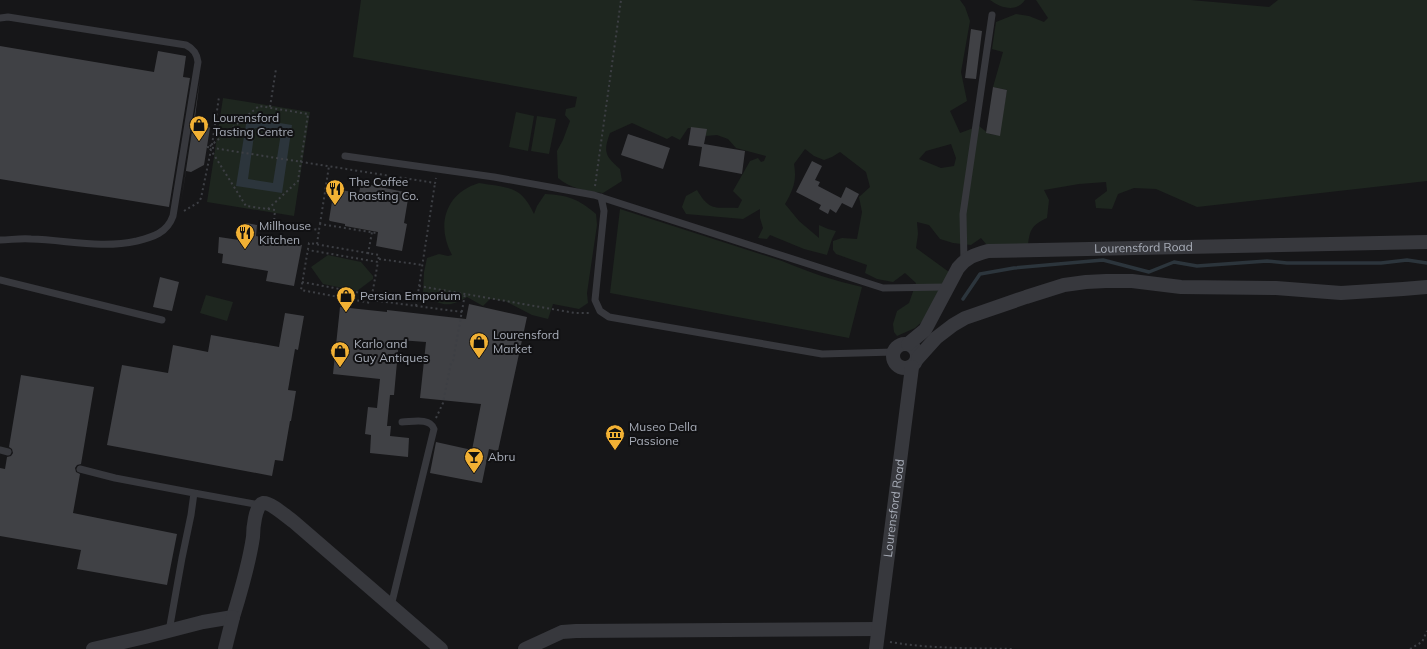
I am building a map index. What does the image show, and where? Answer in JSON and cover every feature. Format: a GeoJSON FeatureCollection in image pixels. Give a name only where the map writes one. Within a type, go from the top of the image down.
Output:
{"type":"FeatureCollection","features":[{"type":"Feature","properties":{"kind":"street","name":"Lourensford Road"},"geometry":{"type":"LineString","coordinates":[[964,260],[973,255],[988,251],[1007,250],[1427,242]]}},
{"type":"Feature","properties":{"kind":"street"},"geometry":{"type":"LineString","coordinates":[[908,344],[925,330],[953,276],[964,260]]}},
{"type":"Feature","properties":{"kind":"street"},"geometry":{"type":"LineString","coordinates":[[915,362],[917,352],[913,347],[908,344],[902,344],[897,347],[893,357],[894,362],[898,366],[907,369],[915,362],[936,338],[953,324],[965,318],[1026,297],[1064,286],[1086,282],[1132,281],[1181,287],[1276,288],[1341,293],[1427,287]]}},
{"type":"Feature","properties":{"kind":"street","name":"Lourensford Road"},"geometry":{"type":"LineString","coordinates":[[877,639],[915,362]]}},
{"type":"Feature","properties":{"kind":"street"},"geometry":{"type":"LineString","coordinates":[[225,649],[251,548],[257,512],[260,505],[267,504],[294,522],[440,649]]}},
{"type":"Feature","properties":{"kind":"street"},"geometry":{"type":"LineString","coordinates":[[94,649],[145,643],[169,631],[203,622],[233,617]]}},
{"type":"Feature","properties":{"kind":"street"},"geometry":{"type":"LineString","coordinates":[[525,649],[562,632],[576,631],[877,639]]}},
{"type":"Feature","properties":{"kind":"lane"},"geometry":{"type":"LineString","coordinates":[[964,260],[963,214],[992,15]]}},
{"type":"Feature","properties":{"kind":"lane"},"geometry":{"type":"LineString","coordinates":[[0,18],[8,16],[186,45],[196,53],[198,62],[173,218],[166,228],[150,238],[120,244],[86,244],[30,239],[0,240]]}},
{"type":"Feature","properties":{"kind":"lane"},"geometry":{"type":"LineString","coordinates":[[345,156],[494,177],[598,196],[884,288],[947,287]]}},
{"type":"Feature","properties":{"kind":"lane"},"geometry":{"type":"LineString","coordinates":[[598,196],[604,211],[595,300],[600,310],[604,314],[614,318],[822,354],[894,352]]}},
{"type":"Feature","properties":{"kind":"lane"},"geometry":{"type":"LineString","coordinates":[[0,280],[162,320]]}},
{"type":"Feature","properties":{"kind":"lane"},"geometry":{"type":"LineString","coordinates":[[391,606],[434,428],[433,425],[428,422],[402,422]]}},
{"type":"Feature","properties":{"kind":"lane"},"geometry":{"type":"LineString","coordinates":[[0,450],[8,452]]}},
{"type":"Feature","properties":{"kind":"lane"},"geometry":{"type":"LineString","coordinates":[[80,469],[115,478],[260,505]]}},
{"type":"Feature","properties":{"kind":"lane"},"geometry":{"type":"LineString","coordinates":[[169,631],[194,493]]}},
{"type":"Feature","properties":{"kind":"path"},"geometry":{"type":"LineString","coordinates":[[598,196],[621,0]]}},
{"type":"Feature","properties":{"kind":"path"},"geometry":{"type":"LineString","coordinates":[[270,107],[276,69]]}},
{"type":"Feature","properties":{"kind":"path"},"geometry":{"type":"LineString","coordinates":[[173,218],[199,202],[201,198],[219,97]]}},
{"type":"Feature","properties":{"kind":"path"},"geometry":{"type":"LineString","coordinates":[[210,147],[259,106],[308,114],[298,181],[268,209]]}},
{"type":"Feature","properties":{"kind":"path"},"geometry":{"type":"LineString","coordinates":[[210,147],[435,183]]}},
{"type":"Feature","properties":{"kind":"path"},"geometry":{"type":"LineString","coordinates":[[210,147],[246,206],[275,210],[274,222],[319,230]]}},
{"type":"Feature","properties":{"kind":"path"},"geometry":{"type":"LineString","coordinates":[[317,244],[329,166]]}},
{"type":"Feature","properties":{"kind":"path"},"geometry":{"type":"LineString","coordinates":[[416,306],[437,170]]}},
{"type":"Feature","properties":{"kind":"path"},"geometry":{"type":"LineString","coordinates":[[320,224],[376,232]]}},
{"type":"Feature","properties":{"kind":"path"},"geometry":{"type":"LineString","coordinates":[[368,254],[372,232]]}},
{"type":"Feature","properties":{"kind":"path"},"geometry":{"type":"LineString","coordinates":[[379,259],[371,303],[301,290],[309,242],[379,256],[379,259],[423,264]]}},
{"type":"Feature","properties":{"kind":"path"},"geometry":{"type":"LineString","coordinates":[[308,250],[378,262]]}},
{"type":"Feature","properties":{"kind":"path"},"geometry":{"type":"LineString","coordinates":[[302,282],[372,295]]}},
{"type":"Feature","properties":{"kind":"path"},"geometry":{"type":"LineString","coordinates":[[419,286],[576,313],[590,313],[600,310]]}},
{"type":"Feature","properties":{"kind":"path"},"geometry":{"type":"LineString","coordinates":[[433,425],[443,403],[451,363],[453,361],[465,294]]}},
{"type":"Feature","properties":{"kind":"path"},"geometry":{"type":"LineString","coordinates":[[371,300],[462,312]]}},
{"type":"Feature","properties":{"kind":"path"},"geometry":{"type":"LineString","coordinates":[[1410,649],[1422,642],[1427,631]]}},
{"type":"Feature","properties":{"kind":"path"},"geometry":{"type":"LineString","coordinates":[[877,639],[908,645],[949,648],[1014,649]]}},
{"type":"Feature","properties":{"kind":"shaded area"},"geometry":{"type":"Polygon","coordinates":[[[361,0],[960,0],[965,7],[970,21],[961,72],[967,101],[950,111],[960,133],[979,126],[989,134],[999,135],[1007,90],[993,87],[1003,52],[992,49],[996,22],[1016,14],[1029,16],[1044,22],[1048,18],[1036,0],[1191,0],[1269,7],[1278,0],[1427,0],[1427,181],[1197,207],[1156,189],[1134,188],[1118,194],[1112,209],[1096,208],[1095,200],[1107,191],[1106,182],[1079,184],[1044,190],[1049,200],[1047,218],[1035,225],[1031,231],[1028,245],[986,244],[981,238],[971,245],[953,243],[940,239],[929,225],[917,222],[918,234],[916,248],[949,272],[926,318],[915,328],[897,336],[894,332],[893,324],[897,311],[909,303],[916,283],[905,273],[893,282],[877,279],[865,273],[867,265],[836,254],[833,250],[833,241],[842,238],[857,239],[862,212],[859,197],[870,187],[866,172],[840,152],[824,160],[814,156],[805,149],[794,164],[794,185],[785,204],[799,221],[819,238],[819,225],[836,231],[827,255],[804,249],[770,235],[767,239],[758,238],[763,228],[760,218],[760,209],[743,219],[686,214],[682,207],[686,196],[697,190],[706,202],[714,207],[738,208],[742,200],[733,191],[750,161],[758,158],[761,162],[764,161],[766,156],[736,148],[728,139],[717,135],[705,136],[696,128],[688,128],[680,140],[672,136],[667,139],[632,123],[610,133],[606,145],[608,157],[620,169],[622,181],[603,193],[585,190],[568,185],[558,178],[557,151],[570,121],[565,115],[566,109],[575,107],[577,97],[353,57],[361,0]],[[951,144],[926,151],[919,159],[941,168],[954,166],[956,158],[951,144]]]}},
{"type":"Feature","properties":{"kind":"shaded area"},"geometry":{"type":"Polygon","coordinates":[[[990,0],[1025,0],[1017,7],[1008,8],[990,0]]]}},
{"type":"Feature","properties":{"kind":"shaded area"},"geometry":{"type":"Polygon","coordinates":[[[223,98],[310,112],[294,216],[207,202],[223,98]]]}},
{"type":"Feature","properties":{"kind":"shaded area"},"geometry":{"type":"Polygon","coordinates":[[[516,112],[534,116],[528,151],[509,147],[516,112]]]}},
{"type":"Feature","properties":{"kind":"shaded area"},"geometry":{"type":"Polygon","coordinates":[[[537,116],[556,119],[549,154],[531,151],[537,116]]]}},
{"type":"Feature","properties":{"kind":"shaded area"},"geometry":{"type":"Polygon","coordinates":[[[247,118],[292,125],[282,193],[236,186],[247,118]],[[255,128],[248,179],[273,183],[281,133],[255,128]]]}},
{"type":"Feature","properties":{"kind":"shaded area"},"geometry":{"type":"Polygon","coordinates":[[[479,183],[506,187],[519,193],[534,214],[537,206],[545,194],[560,195],[578,201],[596,214],[597,225],[587,293],[588,303],[579,309],[553,304],[548,319],[532,315],[505,301],[490,299],[483,306],[467,297],[454,303],[444,304],[434,301],[423,294],[424,272],[427,258],[439,254],[448,256],[452,255],[447,244],[445,233],[447,212],[451,203],[458,194],[479,183]]]}},
{"type":"Feature","properties":{"kind":"shaded area"},"geometry":{"type":"Polygon","coordinates":[[[620,209],[782,261],[822,276],[862,287],[849,338],[610,293],[620,209]]]}},
{"type":"Feature","properties":{"kind":"shaded area"},"geometry":{"type":"Polygon","coordinates":[[[328,255],[361,262],[373,276],[373,279],[357,291],[323,284],[311,267],[328,255]]]}},
{"type":"Feature","properties":{"kind":"shaded area"},"geometry":{"type":"Polygon","coordinates":[[[206,295],[233,302],[227,321],[200,313],[206,295]]]}},
{"type":"Feature","properties":{"kind":"building"},"geometry":{"type":"Polygon","coordinates":[[[971,29],[982,31],[976,79],[965,78],[971,29]]]}},
{"type":"Feature","properties":{"kind":"building"},"geometry":{"type":"Polygon","coordinates":[[[0,46],[154,72],[158,51],[186,56],[183,77],[190,78],[169,207],[0,179],[0,46]]]}},
{"type":"Feature","properties":{"kind":"building"},"geometry":{"type":"Polygon","coordinates":[[[200,79],[195,117],[201,118],[210,128],[204,165],[191,172],[186,171],[180,209],[200,79]]]}},
{"type":"Feature","properties":{"kind":"building"},"geometry":{"type":"Polygon","coordinates":[[[993,87],[1007,90],[1000,136],[986,133],[993,87]]]}},
{"type":"Feature","properties":{"kind":"building"},"geometry":{"type":"Polygon","coordinates":[[[691,127],[707,129],[704,144],[745,151],[742,174],[699,166],[702,147],[688,145],[691,127]]]}},
{"type":"Feature","properties":{"kind":"building"},"geometry":{"type":"Polygon","coordinates":[[[628,134],[670,148],[663,169],[621,155],[628,134]]]}},
{"type":"Feature","properties":{"kind":"building"},"geometry":{"type":"Polygon","coordinates":[[[812,161],[822,166],[815,180],[820,182],[818,186],[841,198],[846,187],[859,194],[852,208],[842,203],[836,213],[830,209],[828,214],[819,209],[821,205],[796,192],[812,161]]]}},
{"type":"Feature","properties":{"kind":"building"},"geometry":{"type":"Polygon","coordinates":[[[361,183],[409,193],[404,223],[407,224],[402,251],[376,246],[378,232],[345,226],[345,224],[329,220],[334,189],[359,193],[361,183]]]}},
{"type":"Feature","properties":{"kind":"building"},"geometry":{"type":"Polygon","coordinates":[[[246,223],[257,225],[256,236],[302,245],[294,286],[266,281],[268,271],[222,263],[223,254],[218,253],[219,237],[239,240],[241,226],[246,227],[246,223]]]}},
{"type":"Feature","properties":{"kind":"building"},"geometry":{"type":"Polygon","coordinates":[[[160,277],[179,282],[172,311],[153,307],[160,277]]]}},
{"type":"Feature","properties":{"kind":"building"},"geometry":{"type":"Polygon","coordinates":[[[469,304],[527,317],[498,451],[489,449],[482,483],[430,473],[436,442],[472,450],[481,404],[420,398],[426,342],[399,340],[394,395],[390,395],[387,426],[391,426],[390,436],[409,438],[408,457],[370,453],[371,435],[365,434],[368,407],[377,408],[380,379],[333,374],[340,307],[387,312],[387,310],[466,319],[469,304]]]}},
{"type":"Feature","properties":{"kind":"building"},"geometry":{"type":"Polygon","coordinates":[[[285,313],[304,316],[298,350],[295,349],[288,390],[296,391],[283,461],[275,460],[272,476],[107,445],[122,365],[168,373],[173,345],[208,352],[211,335],[279,347],[285,313]]]}},
{"type":"Feature","properties":{"kind":"building"},"geometry":{"type":"Polygon","coordinates":[[[21,375],[94,387],[81,464],[77,465],[75,468],[76,472],[80,474],[73,513],[177,534],[167,585],[77,569],[81,550],[0,536],[0,468],[5,469],[7,457],[11,456],[13,453],[12,449],[9,447],[21,375]]]}},
{"type":"Feature","properties":{"kind":"waterway"},"geometry":{"type":"LineString","coordinates":[[963,299],[980,274],[1014,268],[1103,260],[1149,272],[1174,262],[1197,266],[1267,261],[1287,263],[1381,263],[1407,260],[1427,263]]}},
{"type":"Feature","properties":{"kind":"place","name":"Lourensford Tasting Centre"},"geometry":{"type":"Point","coordinates":[199,142]}},
{"type":"Feature","properties":{"kind":"place","name":"The Coffee Roasting Co."},"geometry":{"type":"Point","coordinates":[335,206]}},
{"type":"Feature","properties":{"kind":"place","name":"Millhouse Kitchen"},"geometry":{"type":"Point","coordinates":[245,250]}},
{"type":"Feature","properties":{"kind":"place","name":"Persian Emporium"},"geometry":{"type":"Point","coordinates":[346,313]}},
{"type":"Feature","properties":{"kind":"place","name":"Lourensford Market"},"geometry":{"type":"Point","coordinates":[479,359]}},
{"type":"Feature","properties":{"kind":"place","name":"Karlo and Guy Antiques"},"geometry":{"type":"Point","coordinates":[340,368]}},
{"type":"Feature","properties":{"kind":"place","name":"Museo Della Passione"},"geometry":{"type":"Point","coordinates":[615,451]}},
{"type":"Feature","properties":{"kind":"place","name":"Abru"},"geometry":{"type":"Point","coordinates":[474,474]}}]}
